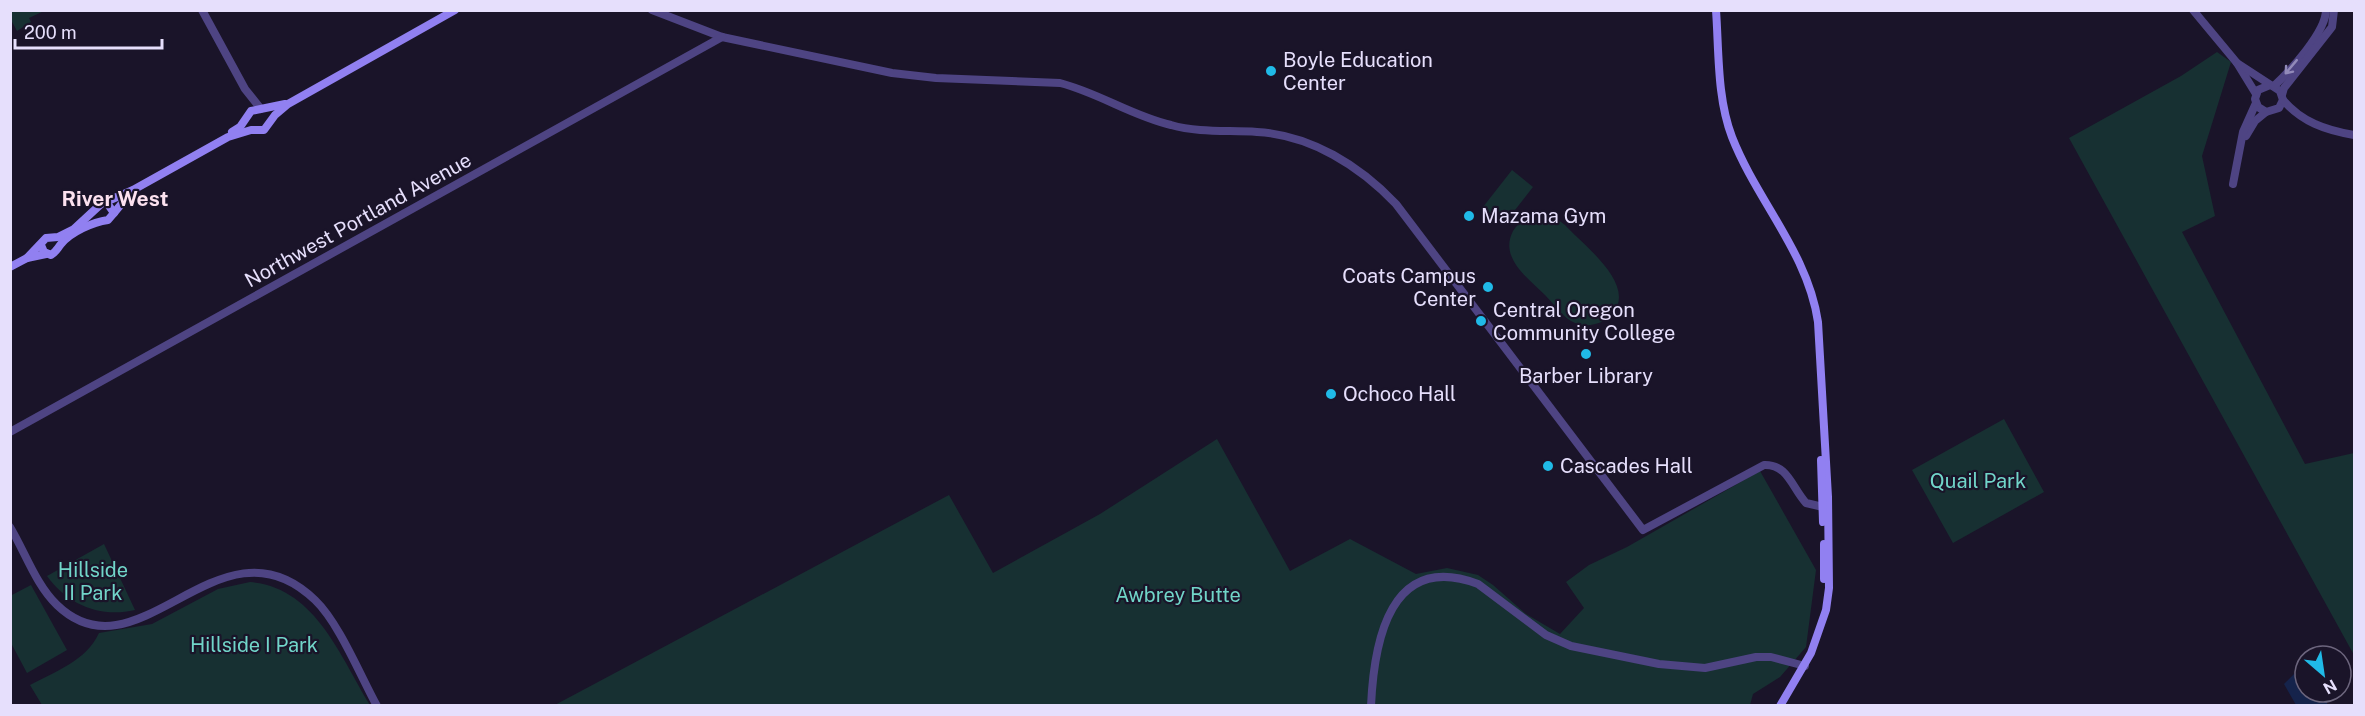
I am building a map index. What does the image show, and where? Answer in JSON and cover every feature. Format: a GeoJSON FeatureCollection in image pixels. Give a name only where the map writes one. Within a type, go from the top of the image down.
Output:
{"type":"FeatureCollection","features":[{"type":"Feature","properties":{"kind":"main road"},"geometry":{"type":"LineString","coordinates":[[10,267],[27,258],[46,238],[54,237],[78,226],[98,206],[133,190],[228,137],[251,130],[261,131],[288,104],[455,10]]}},
{"type":"Feature","properties":{"kind":"main road"},"geometry":{"type":"LineString","coordinates":[[1716,10],[1724,108],[1732,135],[1794,250],[1814,299],[1819,333],[1825,508],[1822,617],[1805,666],[1780,705]]}},
{"type":"Feature","properties":{"kind":"main road"},"geometry":{"type":"LineString","coordinates":[[228,137],[251,111],[288,104]]}},
{"type":"Feature","properties":{"kind":"main road"},"geometry":{"type":"LineString","coordinates":[[262,110],[268,115],[269,122]]}},
{"type":"Feature","properties":{"kind":"main road"},"geometry":{"type":"LineString","coordinates":[[247,118],[251,130]]}},
{"type":"Feature","properties":{"kind":"main road"},"geometry":{"type":"LineString","coordinates":[[27,258],[54,254],[59,246],[80,231],[100,221],[108,220],[133,190]]}},
{"type":"Feature","properties":{"kind":"main road"},"geometry":{"type":"LineString","coordinates":[[107,203],[114,213]]}},
{"type":"Feature","properties":{"kind":"main road"},"geometry":{"type":"LineString","coordinates":[[41,245],[46,254]]}},
{"type":"Feature","properties":{"kind":"street"},"geometry":{"type":"LineString","coordinates":[[202,10],[245,90],[262,110]]}},
{"type":"Feature","properties":{"kind":"street"},"geometry":{"type":"LineString","coordinates":[[652,10],[722,37],[908,75],[1060,84],[1080,88],[1141,116],[1173,126],[1199,130],[1266,132],[1303,142],[1338,157],[1362,172],[1396,204],[1642,530],[1764,465],[1781,469],[1806,503],[1825,508]]}},
{"type":"Feature","properties":{"kind":"street"},"geometry":{"type":"LineString","coordinates":[[2193,10],[2237,63],[2256,94],[2256,103],[2241,145],[2233,184]]}},
{"type":"Feature","properties":{"kind":"street"},"geometry":{"type":"LineString","coordinates":[[2256,94],[2261,87],[2272,86],[2316,36],[2323,26],[2326,10]]}},
{"type":"Feature","properties":{"kind":"street"},"geometry":{"type":"LineString","coordinates":[[2241,145],[2255,121],[2279,108],[2284,88],[2332,27],[2334,10]]}},
{"type":"Feature","properties":{"kind":"street","name":"Northwest Portland Avenue"},"geometry":{"type":"LineString","coordinates":[[10,432],[722,37]]}},
{"type":"Feature","properties":{"kind":"street"},"geometry":{"type":"LineString","coordinates":[[2237,63],[2272,86],[2295,114]]}},
{"type":"Feature","properties":{"kind":"street"},"geometry":{"type":"LineString","coordinates":[[245,90],[247,118]]}},
{"type":"Feature","properties":{"kind":"street"},"geometry":{"type":"LineString","coordinates":[[2256,103],[2269,112],[2295,114],[2330,130],[2355,135]]}},
{"type":"Feature","properties":{"kind":"street"},"geometry":{"type":"LineString","coordinates":[[10,527],[55,603],[73,616],[97,626],[107,627],[138,621],[216,579],[255,572],[292,582],[317,602],[327,616],[377,705]]}},
{"type":"Feature","properties":{"kind":"street"},"geometry":{"type":"LineString","coordinates":[[1371,705],[1379,635],[1385,618],[1393,605],[1407,591],[1418,584],[1440,577],[1467,580],[1478,584],[1546,635],[1571,646],[1659,664],[1705,668],[1756,657],[1772,657],[1805,666]]}},
{"type":"Feature","properties":{"kind":"green space"},"geometry":{"type":"Polygon","coordinates":[[[10,11],[44,11],[29,18],[31,22],[17,31],[11,20],[10,11]]]}},
{"type":"Feature","properties":{"kind":"green space"},"geometry":{"type":"Polygon","coordinates":[[[2217,52],[2231,62],[2202,156],[2215,216],[2182,232],[2305,464],[2354,453],[2354,655],[2353,644],[2348,644],[2069,138],[2181,76],[2217,52]]]}},
{"type":"Feature","properties":{"kind":"green space"},"geometry":{"type":"Polygon","coordinates":[[[1512,170],[1533,187],[1504,224],[1483,207],[1512,170]]]}},
{"type":"Feature","properties":{"kind":"green space"},"geometry":{"type":"Polygon","coordinates":[[[1540,214],[1557,219],[1565,225],[1613,277],[1618,290],[1619,302],[1609,317],[1599,323],[1588,325],[1571,321],[1517,267],[1510,250],[1513,231],[1518,224],[1540,214]]]}},
{"type":"Feature","properties":{"kind":"green space","name":"Quail Park"},"geometry":{"type":"Polygon","coordinates":[[[2004,419],[2044,492],[1953,543],[1912,470],[2004,419]]]}},
{"type":"Feature","properties":{"kind":"green space","name":"Awbrey Butte"},"geometry":{"type":"Polygon","coordinates":[[[1217,439],[1290,571],[1350,539],[1416,574],[1447,568],[1478,575],[1526,614],[1560,634],[1584,608],[1566,582],[1589,565],[1627,547],[1760,471],[1816,570],[1806,647],[1780,677],[1753,694],[1750,705],[553,706],[949,495],[993,573],[1100,514],[1217,439]]]}},
{"type":"Feature","properties":{"kind":"green space","name":"Hillside II Park"},"geometry":{"type":"Polygon","coordinates":[[[104,544],[135,610],[109,612],[86,607],[65,595],[47,576],[104,544]]]}},
{"type":"Feature","properties":{"kind":"green space","name":"Hillside I Park"},"geometry":{"type":"Polygon","coordinates":[[[250,582],[273,587],[292,596],[309,610],[336,646],[370,705],[42,705],[30,685],[78,658],[93,643],[99,633],[152,624],[218,589],[250,582]]]}},
{"type":"Feature","properties":{"kind":"green space","name":"Hillside II Park"},"geometry":{"type":"Polygon","coordinates":[[[31,585],[67,650],[27,673],[11,643],[10,596],[31,585]]]}},
{"type":"Feature","properties":{"kind":"water"},"geometry":{"type":"Polygon","coordinates":[[[2293,675],[2293,700],[2284,684],[2293,675]]]}},
{"type":"Feature","properties":{"kind":"place","name":"Boyle Education Center"},"geometry":{"type":"Point","coordinates":[1271,71]}},
{"type":"Feature","properties":{"kind":"place","name":"Mazama Gym"},"geometry":{"type":"Point","coordinates":[1469,216]}},
{"type":"Feature","properties":{"kind":"place","name":"Coats Campus Center"},"geometry":{"type":"Point","coordinates":[1488,287]}},
{"type":"Feature","properties":{"kind":"place","name":"Central Oregon Community College"},"geometry":{"type":"Point","coordinates":[1481,321]}},
{"type":"Feature","properties":{"kind":"place","name":"Barber Library"},"geometry":{"type":"Point","coordinates":[1586,354]}},
{"type":"Feature","properties":{"kind":"place","name":"Ochoco Hall"},"geometry":{"type":"Point","coordinates":[1331,394]}},
{"type":"Feature","properties":{"kind":"place","name":"Cascades Hall"},"geometry":{"type":"Point","coordinates":[1548,466]}},
{"type":"Feature","properties":{"kind":"district","name":"River West"},"geometry":{"type":"Point","coordinates":[115,199]}}]}
